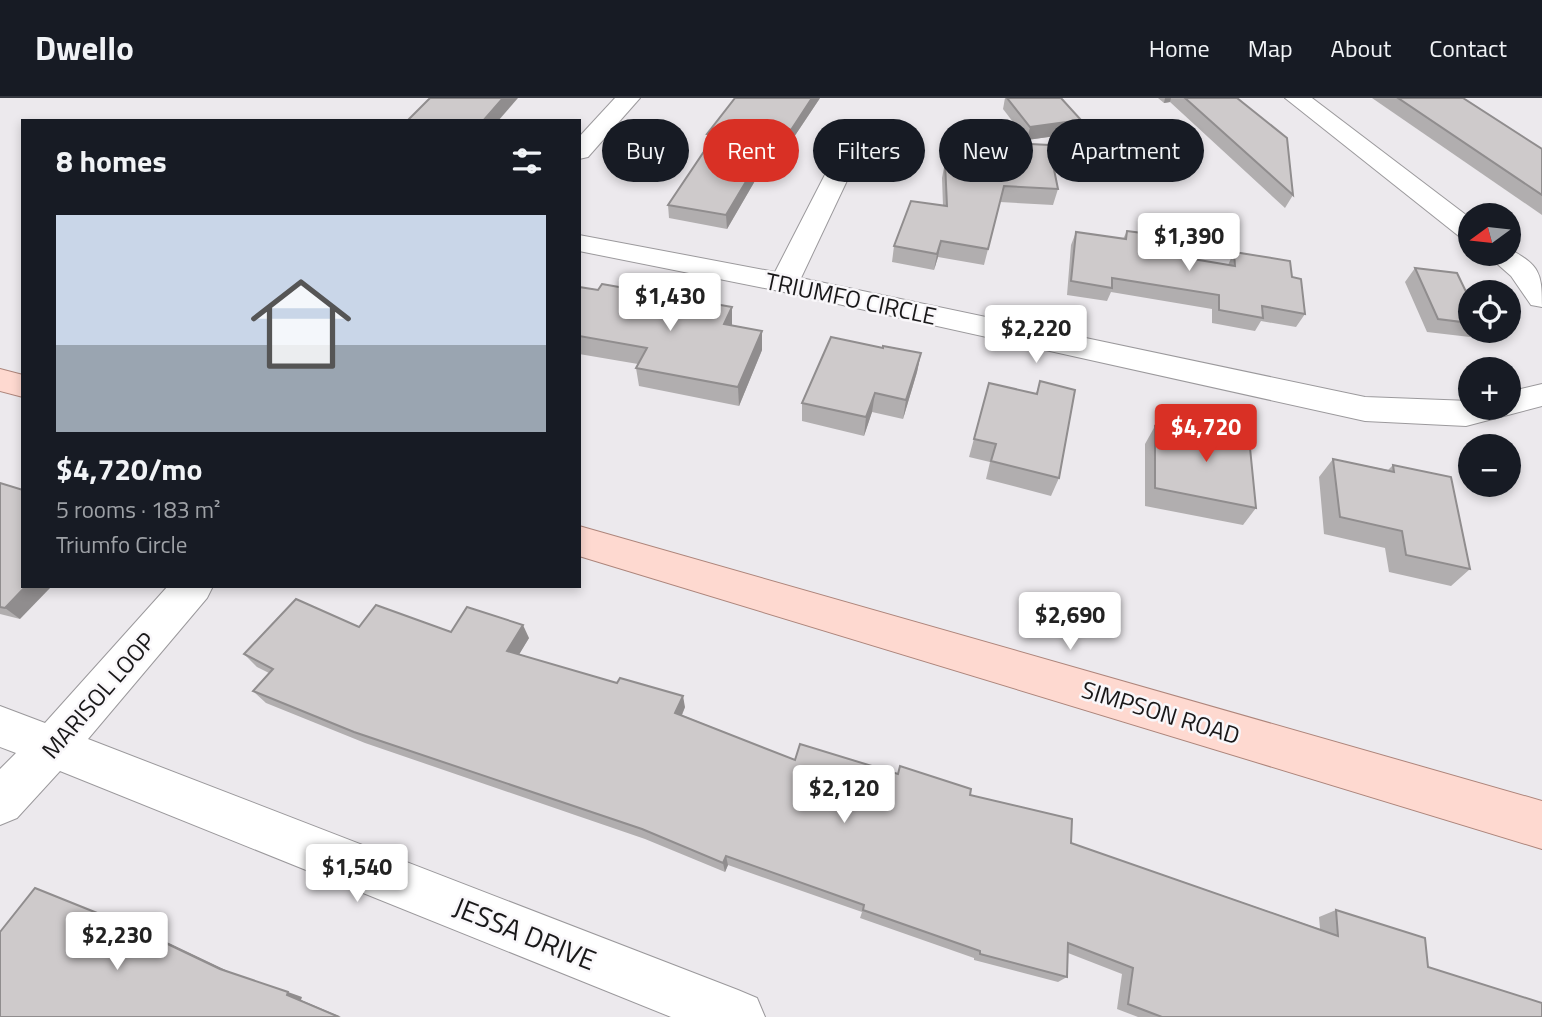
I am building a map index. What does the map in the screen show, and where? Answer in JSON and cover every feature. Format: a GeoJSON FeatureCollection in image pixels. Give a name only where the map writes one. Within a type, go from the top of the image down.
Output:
{"type":"FeatureCollection","features":[{"type":"Feature","properties":{"kind":"main road"},"geometry":{"type":"LineString","coordinates":[[0,380],[21,385]]}},
{"type":"Feature","properties":{"kind":"main road","name":"SIMPSON ROAD"},"geometry":{"type":"LineString","coordinates":[[581,542],[1542,825]]}},
{"type":"Feature","properties":{"kind":"street"},"geometry":{"type":"LineString","coordinates":[[581,150],[628,98]]}},
{"type":"Feature","properties":{"kind":"street"},"geometry":{"type":"LineString","coordinates":[[1297,98],[1458,222]]}},
{"type":"Feature","properties":{"kind":"street"},"geometry":{"type":"LineString","coordinates":[[784,284],[833,182]]}},
{"type":"Feature","properties":{"kind":"street","name":"TRIUMFO CIRCLE"},"geometry":{"type":"LineString","coordinates":[[581,243],[784,284],[1365,409],[1458,414]]}},
{"type":"Feature","properties":{"kind":"street"},"geometry":{"type":"LineString","coordinates":[[1516,266],[1542,298]]}},
{"type":"Feature","properties":{"kind":"street"},"geometry":{"type":"LineString","coordinates":[[1521,401],[1542,395]]}},
{"type":"Feature","properties":{"kind":"street","name":"MARISOL LOOP"},"geometry":{"type":"LineString","coordinates":[[0,802],[54,746],[191,588]]}},
{"type":"Feature","properties":{"kind":"street","name":"JESSA DRIVE"},"geometry":{"type":"LineString","coordinates":[[0,726],[738,1017]]}},
{"type":"Feature","properties":{"kind":"building"},"geometry":{"type":"Polygon","coordinates":[[[430,98],[503,98],[485,119],[409,119],[430,98]]]}},
{"type":"Feature","properties":{"kind":"building"},"geometry":{"type":"Polygon","coordinates":[[[735,98],[812,98],[798,119],[719,119],[735,98]]]}},
{"type":"Feature","properties":{"kind":"building"},"geometry":{"type":"Polygon","coordinates":[[[1007,98],[1061,98],[1080,119],[1047,119],[1047,125],[1033,127],[1033,119],[1024,119],[1007,98]]]}},
{"type":"Feature","properties":{"kind":"building"},"geometry":{"type":"Polygon","coordinates":[[[1185,98],[1237,98],[1287,138],[1293,195],[1185,98]]]}},
{"type":"Feature","properties":{"kind":"building"},"geometry":{"type":"Polygon","coordinates":[[[1398,98],[1463,98],[1542,149],[1542,195],[1398,98]]]}},
{"type":"Feature","properties":{"kind":"building"},"geometry":{"type":"Polygon","coordinates":[[[1033,144],[1047,145],[1047,182],[1057,182],[1058,189],[1004,186],[988,249],[941,241],[937,254],[894,246],[911,201],[947,206],[946,182],[1033,182],[1033,144]]]}},
{"type":"Feature","properties":{"kind":"building"},"geometry":{"type":"Polygon","coordinates":[[[703,153],[703,182],[746,182],[726,215],[668,205],[683,182],[689,182],[689,174],[703,153]]]}},
{"type":"Feature","properties":{"kind":"building"},"geometry":{"type":"Polygon","coordinates":[[[1127,231],[1157,235],[1157,253],[1235,266],[1234,252],[1290,261],[1292,277],[1301,279],[1305,314],[1262,306],[1263,318],[1219,310],[1219,295],[1112,278],[1112,288],[1071,281],[1076,232],[1126,239],[1127,231]]]}},
{"type":"Feature","properties":{"kind":"building"},"geometry":{"type":"Polygon","coordinates":[[[1415,268],[1457,273],[1460,280],[1458,280],[1458,322],[1438,319],[1415,268]]]}},
{"type":"Feature","properties":{"kind":"building"},"geometry":{"type":"Polygon","coordinates":[[[602,284],[732,307],[724,324],[762,331],[738,387],[636,368],[647,348],[581,336],[581,287],[598,290],[602,284]]]}},
{"type":"Feature","properties":{"kind":"building"},"geometry":{"type":"Polygon","coordinates":[[[831,337],[921,353],[906,400],[875,393],[866,417],[802,403],[831,337]]]}},
{"type":"Feature","properties":{"kind":"building"},"geometry":{"type":"Polygon","coordinates":[[[1040,381],[1075,390],[1059,478],[991,461],[996,444],[974,439],[989,383],[1037,394],[1040,381]]]}},
{"type":"Feature","properties":{"kind":"building"},"geometry":{"type":"Polygon","coordinates":[[[1208,421],[1248,428],[1256,508],[1155,488],[1155,426],[1209,436],[1208,421]]]}},
{"type":"Feature","properties":{"kind":"building"},"geometry":{"type":"Polygon","coordinates":[[[1333,459],[1394,472],[1393,465],[1451,477],[1470,569],[1406,555],[1402,531],[1340,517],[1333,459]]]}},
{"type":"Feature","properties":{"kind":"building"},"geometry":{"type":"Polygon","coordinates":[[[0,483],[21,489],[21,588],[24,588],[5,608],[0,607],[0,483]]]}},
{"type":"Feature","properties":{"kind":"building"},"geometry":{"type":"Polygon","coordinates":[[[296,599],[359,627],[376,605],[451,632],[467,607],[523,625],[507,651],[617,683],[620,678],[683,696],[675,713],[795,760],[800,744],[898,774],[900,766],[971,789],[970,795],[1072,819],[1071,843],[1338,936],[1336,910],[1425,938],[1428,967],[1542,1003],[1542,1017],[1162,1017],[1128,1004],[1133,968],[1068,943],[1067,977],[980,954],[980,951],[863,910],[864,905],[726,856],[723,863],[642,829],[354,732],[253,691],[273,669],[244,654],[296,599]]]}},
{"type":"Feature","properties":{"kind":"building"},"geometry":{"type":"Polygon","coordinates":[[[35,888],[132,927],[220,969],[288,992],[287,995],[339,1017],[0,1017],[0,932],[35,888]]]}}]}
